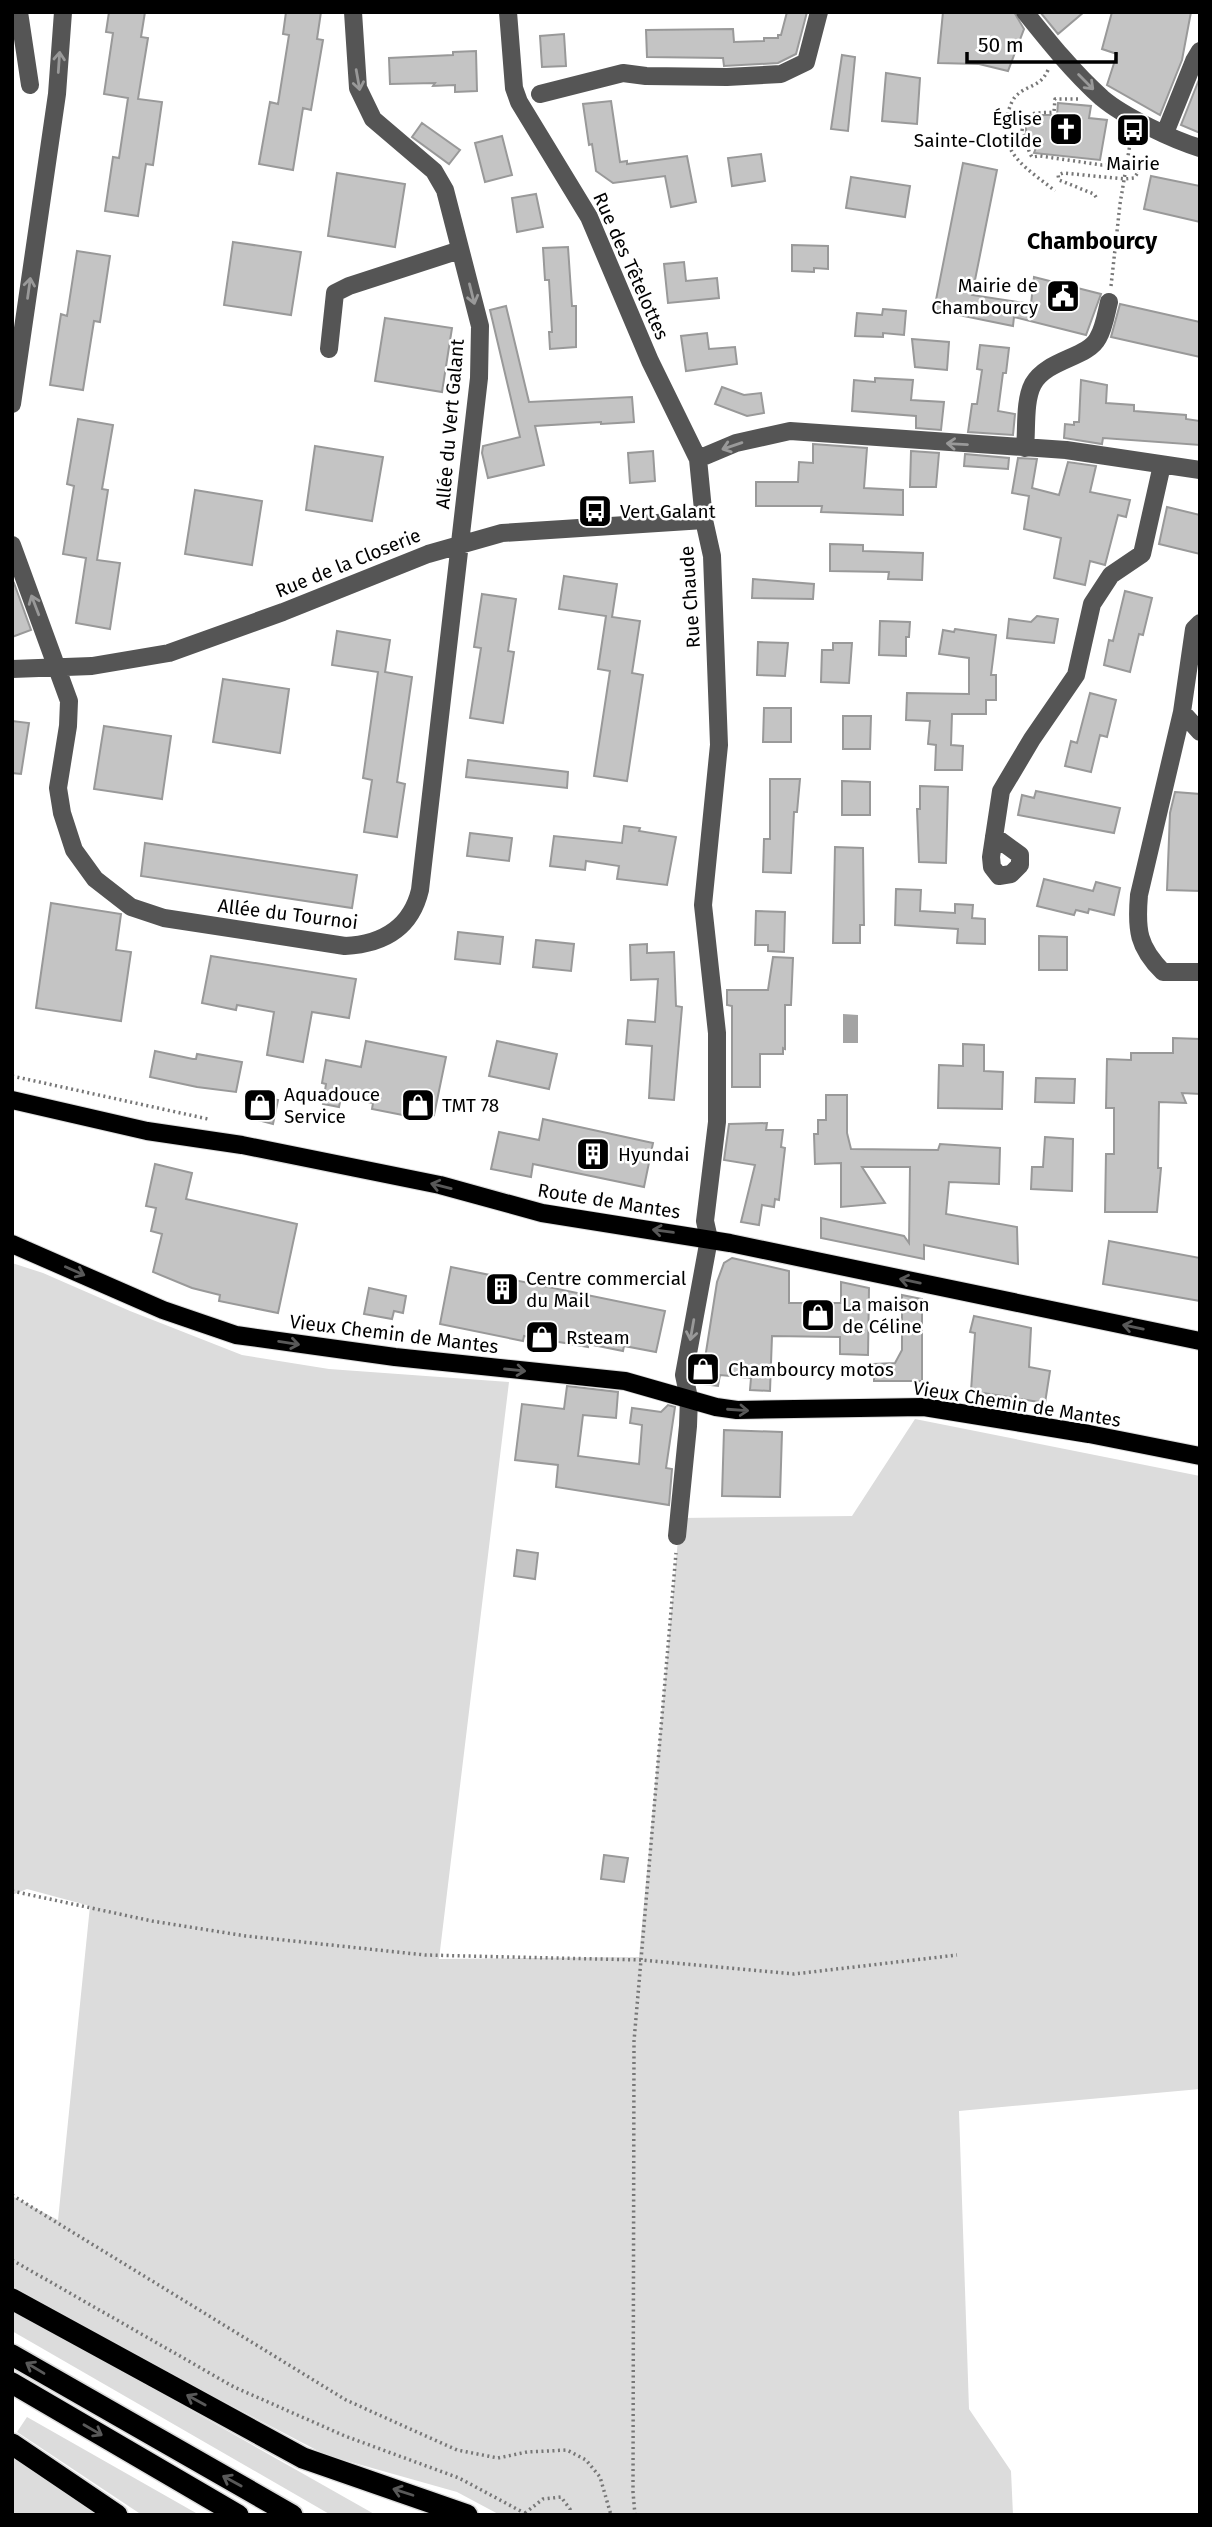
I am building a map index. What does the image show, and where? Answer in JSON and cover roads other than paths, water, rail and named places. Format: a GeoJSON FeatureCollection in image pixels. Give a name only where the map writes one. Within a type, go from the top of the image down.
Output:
{"type":"FeatureCollection","features":[{"type":"Feature","properties":{"kind":"highway"},"geometry":{"type":"LineString","coordinates":[[12,2299],[303,2458],[467,2515]]}},
{"type":"Feature","properties":{"kind":"highway"},"geometry":{"type":"LineString","coordinates":[[12,2354],[292,2515]]}},
{"type":"Feature","properties":{"kind":"highway"},"geometry":{"type":"LineString","coordinates":[[12,2384],[238,2515]]}},
{"type":"Feature","properties":{"kind":"highway"},"geometry":{"type":"LineString","coordinates":[[12,2444],[117,2515]]}},
{"type":"Feature","properties":{"kind":"main road","name":"Route de Mantes"},"geometry":{"type":"LineString","coordinates":[[12,1100],[146,1131],[242,1145],[440,1185],[542,1213],[709,1239],[1200,1341]]}},
{"type":"Feature","properties":{"kind":"main road","name":"Vieux Chemin de Mantes"},"geometry":{"type":"LineString","coordinates":[[12,1244],[163,1310],[236,1335],[346,1351],[625,1381],[716,1407],[737,1410],[924,1407],[1089,1434],[1200,1456]]}},
{"type":"Feature","properties":{"kind":"street"},"geometry":{"type":"LineString","coordinates":[[19,12],[30,85]]}},
{"type":"Feature","properties":{"kind":"street"},"geometry":{"type":"LineString","coordinates":[[12,404],[57,94],[63,12]]}},
{"type":"Feature","properties":{"kind":"street","name":"Allée du Vert Galant"},"geometry":{"type":"LineString","coordinates":[[353,12],[358,88],[373,119],[435,171],[445,190],[480,326],[479,378],[460,543]]}},
{"type":"Feature","properties":{"kind":"street","name":"Rue des Têtelottes"},"geometry":{"type":"LineString","coordinates":[[508,12],[514,88],[519,102],[589,217],[650,361],[698,459]]}},
{"type":"Feature","properties":{"kind":"street"},"geometry":{"type":"LineString","coordinates":[[540,94],[623,73],[646,76],[726,77],[781,74],[806,62],[819,12]]}},
{"type":"Feature","properties":{"kind":"street"},"geometry":{"type":"LineString","coordinates":[[1025,12],[1057,52],[1104,100],[1133,118],[1183,143],[1200,148]]}},
{"type":"Feature","properties":{"kind":"street"},"geometry":{"type":"LineString","coordinates":[[1166,134],[1200,51]]}},
{"type":"Feature","properties":{"kind":"street"},"geometry":{"type":"LineString","coordinates":[[328,349],[335,293],[460,250]]}},
{"type":"Feature","properties":{"kind":"street"},"geometry":{"type":"LineString","coordinates":[[1026,448],[1028,402],[1033,383],[1058,361],[1084,352],[1098,340],[1109,302]]}},
{"type":"Feature","properties":{"kind":"street"},"geometry":{"type":"LineString","coordinates":[[698,459],[736,443],[790,431],[1066,450],[1200,470]]}},
{"type":"Feature","properties":{"kind":"street","name":"Rue Chaude"},"geometry":{"type":"LineString","coordinates":[[677,1536],[688,1426],[688,1398],[684,1374],[709,1239],[705,1222],[717,1122],[718,1033],[703,905],[719,745],[712,556],[704,520],[698,459]]}},
{"type":"Feature","properties":{"kind":"street"},"geometry":{"type":"LineString","coordinates":[[994,836],[1001,791],[1032,739],[1076,675],[1092,604],[1111,575],[1142,554],[1162,465]]}},
{"type":"Feature","properties":{"kind":"street","name":"Rue de la Closerie"},"geometry":{"type":"LineString","coordinates":[[12,669],[92,666],[169,653],[283,612],[428,554],[502,533],[704,520]]}},
{"type":"Feature","properties":{"kind":"street","name":"Allée du Tournoi"},"geometry":{"type":"LineString","coordinates":[[12,545],[69,701],[68,726],[58,788],[74,850],[95,879],[131,906],[164,918],[345,946],[367,945],[387,936],[406,921],[415,908],[420,890],[460,543]]}},
{"type":"Feature","properties":{"kind":"street"},"geometry":{"type":"LineString","coordinates":[[1200,623],[1194,629],[1182,712],[1139,895],[1137,918],[1140,941],[1148,957],[1163,972],[1200,972]]}},
{"type":"Feature","properties":{"kind":"street"},"geometry":{"type":"LineString","coordinates":[[1182,712],[1200,732]]}},
{"type":"Feature","properties":{"kind":"place","name":"Église Sainte-Clotilde"},"geometry":{"type":"Point","coordinates":[1066,129]}},
{"type":"Feature","properties":{"kind":"place","name":"Mairie"},"geometry":{"type":"Point","coordinates":[1133,130]}},
{"type":"Feature","properties":{"kind":"place","name":"Mairie de Chambourcy"},"geometry":{"type":"Point","coordinates":[1063,296]}},
{"type":"Feature","properties":{"kind":"place","name":"Vert Galant"},"geometry":{"type":"Point","coordinates":[595,511]}},
{"type":"Feature","properties":{"kind":"place","name":"Aquadouce Service"},"geometry":{"type":"Point","coordinates":[260,1105]}},
{"type":"Feature","properties":{"kind":"place","name":"TMT 78"},"geometry":{"type":"Point","coordinates":[418,1105]}},
{"type":"Feature","properties":{"kind":"place","name":"Hyundai"},"geometry":{"type":"Point","coordinates":[593,1154]}},
{"type":"Feature","properties":{"kind":"place","name":"Centre commercial du Mail"},"geometry":{"type":"Point","coordinates":[502,1289]}},
{"type":"Feature","properties":{"kind":"place","name":"La maison de Céline"},"geometry":{"type":"Point","coordinates":[818,1315]}},
{"type":"Feature","properties":{"kind":"place","name":"Rsteam"},"geometry":{"type":"Point","coordinates":[542,1337]}},
{"type":"Feature","properties":{"kind":"place","name":"Chambourcy motos"},"geometry":{"type":"Point","coordinates":[703,1369]}},
{"type":"Feature","properties":{"kind":"district","name":"Chambourcy"},"geometry":{"type":"Point","coordinates":[1092,241]}}]}
